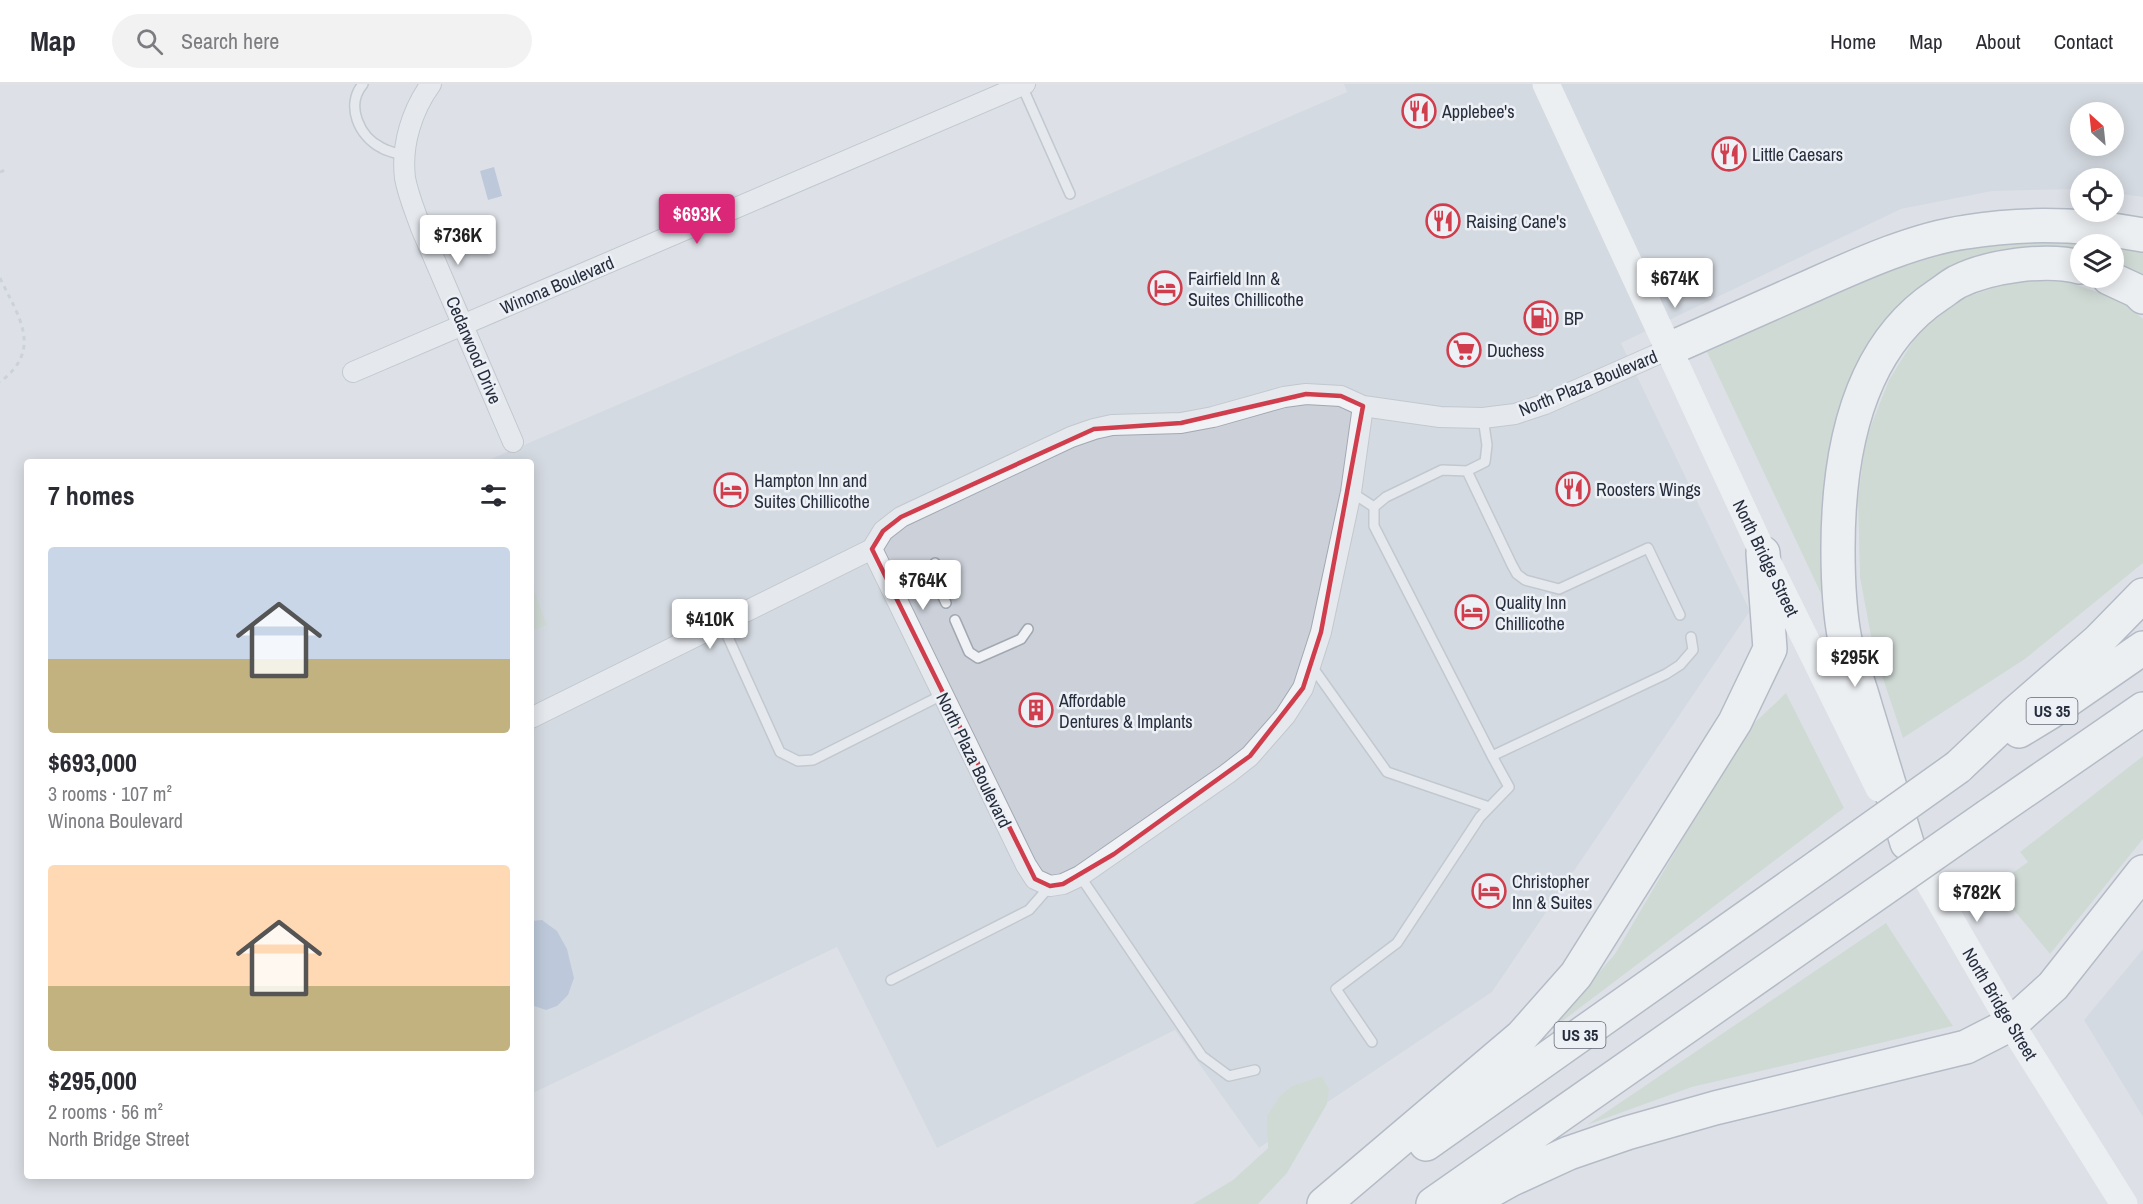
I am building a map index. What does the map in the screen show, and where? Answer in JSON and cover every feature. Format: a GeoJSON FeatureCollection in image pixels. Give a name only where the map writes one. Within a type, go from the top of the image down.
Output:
{"type":"FeatureCollection","features":[{"type":"Feature","properties":{"kind":"highway"},"geometry":{"type":"LineString","coordinates":[[1669,349],[1843,272],[1902,249],[1965,232],[2044,225],[2105,228],[2143,236]]}},
{"type":"Feature","properties":{"kind":"highway"},"geometry":{"type":"LineString","coordinates":[[1907,843],[1845,639],[1838,583],[1838,509],[1845,455],[1854,412],[1871,374],[1890,341],[1922,306],[1958,282],[1996,269],[2025,265],[2070,264]]}},
{"type":"Feature","properties":{"kind":"highway"},"geometry":{"type":"LineString","coordinates":[[2124,285],[2137,291],[2143,297]]}},
{"type":"Feature","properties":{"kind":"highway"},"geometry":{"type":"LineString","coordinates":[[1324,1204],[1522,1036],[1576,975],[1736,722],[1770,649],[1763,553]]}},
{"type":"Feature","properties":{"kind":"highway"},"geometry":{"type":"LineString","coordinates":[[1958,767],[2014,714],[2098,641],[2143,595]]}},
{"type":"Feature","properties":{"kind":"highway","name":"US 35"},"geometry":{"type":"LineString","coordinates":[[1341,1204],[1958,767],[2052,711],[2143,648]]}},
{"type":"Feature","properties":{"kind":"highway","name":"US 35"},"geometry":{"type":"LineString","coordinates":[[1434,1204],[2143,709]]}},
{"type":"Feature","properties":{"kind":"highway"},"geometry":{"type":"LineString","coordinates":[[1467,1204],[1510,1180],[1569,1153],[1627,1133],[1715,1108],[1966,1047],[2011,1024],[2053,986],[2143,872]]}},
{"type":"Feature","properties":{"kind":"main road","name":"North Bridge Street"},"geometry":{"type":"LineString","coordinates":[[1546,84],[1763,553],[1907,843],[2011,1024],[2124,1204]]}},
{"type":"Feature","properties":{"kind":"street","name":"Cedarwood Drive"},"geometry":{"type":"LineString","coordinates":[[431,84],[421,98],[412,118],[405,156],[405,177],[411,200],[513,442]]}},
{"type":"Feature","properties":{"kind":"street","name":"Winona Boulevard"},"geometry":{"type":"LineString","coordinates":[[353,372],[1024,85]]}},
{"type":"Feature","properties":{"kind":"street","name":"North Plaza Boulevard"},"geometry":{"type":"LineString","coordinates":[[1050,886],[1035,879],[1026,866],[872,549],[883,531],[901,517],[1071,437],[1094,429],[1112,425],[1181,423],[1213,417],[1284,397],[1306,394],[1341,396],[1363,406],[1440,417],[1483,418],[1515,414],[1545,404],[1669,349]]}},
{"type":"Feature","properties":{"kind":"street"},"geometry":{"type":"LineString","coordinates":[[1050,886],[1063,884],[1080,876],[1114,854],[1250,756],[1286,716],[1303,688],[1321,632],[1351,492],[1363,406]]}},
{"type":"Feature","properties":{"kind":"street"},"geometry":{"type":"LineString","coordinates":[[534,717],[872,549]]}},
{"type":"Feature","properties":{"kind":"lane"},"geometry":{"type":"LineString","coordinates":[[363,84],[355,98],[355,113],[360,126],[370,140],[382,148],[405,156]]}},
{"type":"Feature","properties":{"kind":"lane"},"geometry":{"type":"LineString","coordinates":[[1024,85],[1070,194]]}},
{"type":"Feature","properties":{"kind":"lane"},"geometry":{"type":"LineString","coordinates":[[1374,507],[1386,497],[1442,470],[1467,471],[1485,462],[1487,445],[1483,418]]}},
{"type":"Feature","properties":{"kind":"lane"},"geometry":{"type":"LineString","coordinates":[[1467,471],[1512,565],[1517,574],[1525,580],[1559,589],[1648,548],[1680,615]]}},
{"type":"Feature","properties":{"kind":"lane"},"geometry":{"type":"LineString","coordinates":[[1351,492],[1374,507]]}},
{"type":"Feature","properties":{"kind":"lane"},"geometry":{"type":"LineString","coordinates":[[1371,1042],[1336,989],[1396,943],[1480,817],[1509,787],[1374,526],[1374,507]]}},
{"type":"Feature","properties":{"kind":"lane"},"geometry":{"type":"LineString","coordinates":[[935,563],[932,573],[946,603]]}},
{"type":"Feature","properties":{"kind":"lane"},"geometry":{"type":"LineString","coordinates":[[955,620],[969,652],[978,658],[1021,639],[1028,629]]}},
{"type":"Feature","properties":{"kind":"lane"},"geometry":{"type":"LineString","coordinates":[[722,624],[780,752],[798,761],[813,760],[942,695]]}},
{"type":"Feature","properties":{"kind":"lane"},"geometry":{"type":"LineString","coordinates":[[1492,756],[1666,674],[1680,665],[1693,650],[1691,637]]}},
{"type":"Feature","properties":{"kind":"lane"},"geometry":{"type":"LineString","coordinates":[[1311,665],[1387,772],[1489,807]]}},
{"type":"Feature","properties":{"kind":"lane"},"geometry":{"type":"LineString","coordinates":[[1080,876],[1202,1056],[1229,1076],[1256,1070]]}},
{"type":"Feature","properties":{"kind":"lane"},"geometry":{"type":"LineString","coordinates":[[891,980],[1029,910],[1050,886]]}},
{"type":"Feature","properties":{"kind":"path"},"geometry":{"type":"LineString","coordinates":[[0,172],[5,170]]}},
{"type":"Feature","properties":{"kind":"path"},"geometry":{"type":"LineString","coordinates":[[0,278],[21,322],[26,340],[12,373],[0,382]]}},
{"type":"Feature","properties":{"kind":"highlighted area"},"geometry":{"type":"Polygon","coordinates":[[[1306,394],[1341,396],[1363,406],[1321,632],[1303,688],[1250,756],[1114,854],[1063,884],[1050,886],[1035,879],[872,549],[883,531],[901,517],[1094,429],[1181,423],[1306,394]]]}},
{"type":"Feature","properties":{"kind":"shaded area"},"geometry":{"type":"Polygon","coordinates":[[[1344,84],[2143,84],[2143,197],[2124,194],[2124,168],[2070,168],[2070,189],[1992,191],[1901,209],[1621,343],[1750,611],[1492,992],[1259,1148],[1175,1030],[937,1148],[837,947],[534,1093],[534,459],[491,459],[1347,92],[1344,84]]]}},
{"type":"Feature","properties":{"kind":"shaded area"},"geometry":{"type":"Polygon","coordinates":[[[2143,949],[2143,1117],[2084,1020],[2143,949]]]}},
{"type":"Feature","properties":{"kind":"green space"},"geometry":{"type":"Polygon","coordinates":[[[2070,234],[2070,255],[2049,252],[2018,254],[1989,261],[1961,272],[1935,287],[1911,306],[1890,328],[1861,371],[1849,400],[1832,460],[1829,520],[1833,619],[1707,352],[1888,269],[1943,249],[2002,237],[2070,234]]]}},
{"type":"Feature","properties":{"kind":"green space"},"geometry":{"type":"Polygon","coordinates":[[[2124,244],[2143,247],[2143,282],[2124,272],[2124,244]]]}},
{"type":"Feature","properties":{"kind":"green space"},"geometry":{"type":"Polygon","coordinates":[[[2013,281],[2068,282],[2070,288],[2085,288],[2120,300],[2143,319],[2143,563],[2025,659],[1903,738],[1874,652],[1860,577],[1858,499],[1866,438],[1889,380],[1918,333],[1961,299],[2013,281]]]}},
{"type":"Feature","properties":{"kind":"green space"},"geometry":{"type":"Polygon","coordinates":[[[534,590],[547,625],[534,630],[534,590]]]}},
{"type":"Feature","properties":{"kind":"green space"},"geometry":{"type":"Polygon","coordinates":[[[1786,693],[1844,808],[1544,1035],[1615,954],[1751,726],[1786,693]]]}},
{"type":"Feature","properties":{"kind":"green space"},"geometry":{"type":"Polygon","coordinates":[[[2143,756],[2143,839],[2050,954],[1994,886],[2028,862],[2020,852],[2143,756]]]}},
{"type":"Feature","properties":{"kind":"green space"},"geometry":{"type":"Polygon","coordinates":[[[1886,923],[1953,1026],[1692,1087],[1587,1125],[1886,923]]]}},
{"type":"Feature","properties":{"kind":"green space"},"geometry":{"type":"Polygon","coordinates":[[[1322,1076],[1329,1089],[1327,1104],[1287,1173],[1258,1204],[1193,1204],[1233,1180],[1268,1148],[1267,1116],[1280,1096],[1292,1086],[1322,1076]]]}},
{"type":"Feature","properties":{"kind":"water"},"geometry":{"type":"Polygon","coordinates":[[[494,167],[502,196],[488,200],[480,171],[494,167]]]}},
{"type":"Feature","properties":{"kind":"water"},"geometry":{"type":"Polygon","coordinates":[[[542,920],[557,931],[567,949],[574,978],[568,995],[557,1006],[546,1010],[534,1006],[534,921],[542,920]]]}},
{"type":"Feature","properties":{"kind":"place","name":"Applebee's"},"geometry":{"type":"Point","coordinates":[1419,111]}},
{"type":"Feature","properties":{"kind":"place","name":"Little Caesars"},"geometry":{"type":"Point","coordinates":[1729,154]}},
{"type":"Feature","properties":{"kind":"place","name":"Raising Cane's"},"geometry":{"type":"Point","coordinates":[1443,221]}},
{"type":"Feature","properties":{"kind":"place","name":"Fairfield Inn & Suites Chillicothe"},"geometry":{"type":"Point","coordinates":[1165,288]}},
{"type":"Feature","properties":{"kind":"place","name":"BP"},"geometry":{"type":"Point","coordinates":[1541,318]}},
{"type":"Feature","properties":{"kind":"place","name":"Duchess"},"geometry":{"type":"Point","coordinates":[1464,350]}},
{"type":"Feature","properties":{"kind":"place","name":"Roosters Wings"},"geometry":{"type":"Point","coordinates":[1573,489]}},
{"type":"Feature","properties":{"kind":"place","name":"Hampton Inn and Suites Chillicothe"},"geometry":{"type":"Point","coordinates":[731,490]}},
{"type":"Feature","properties":{"kind":"place","name":"Quality Inn Chillicothe"},"geometry":{"type":"Point","coordinates":[1472,612]}},
{"type":"Feature","properties":{"kind":"place","name":"Affordable Dentures & Implants"},"geometry":{"type":"Point","coordinates":[1036,710]}},
{"type":"Feature","properties":{"kind":"place","name":"Christopher Inn & Suites"},"geometry":{"type":"Point","coordinates":[1489,891]}}]}
